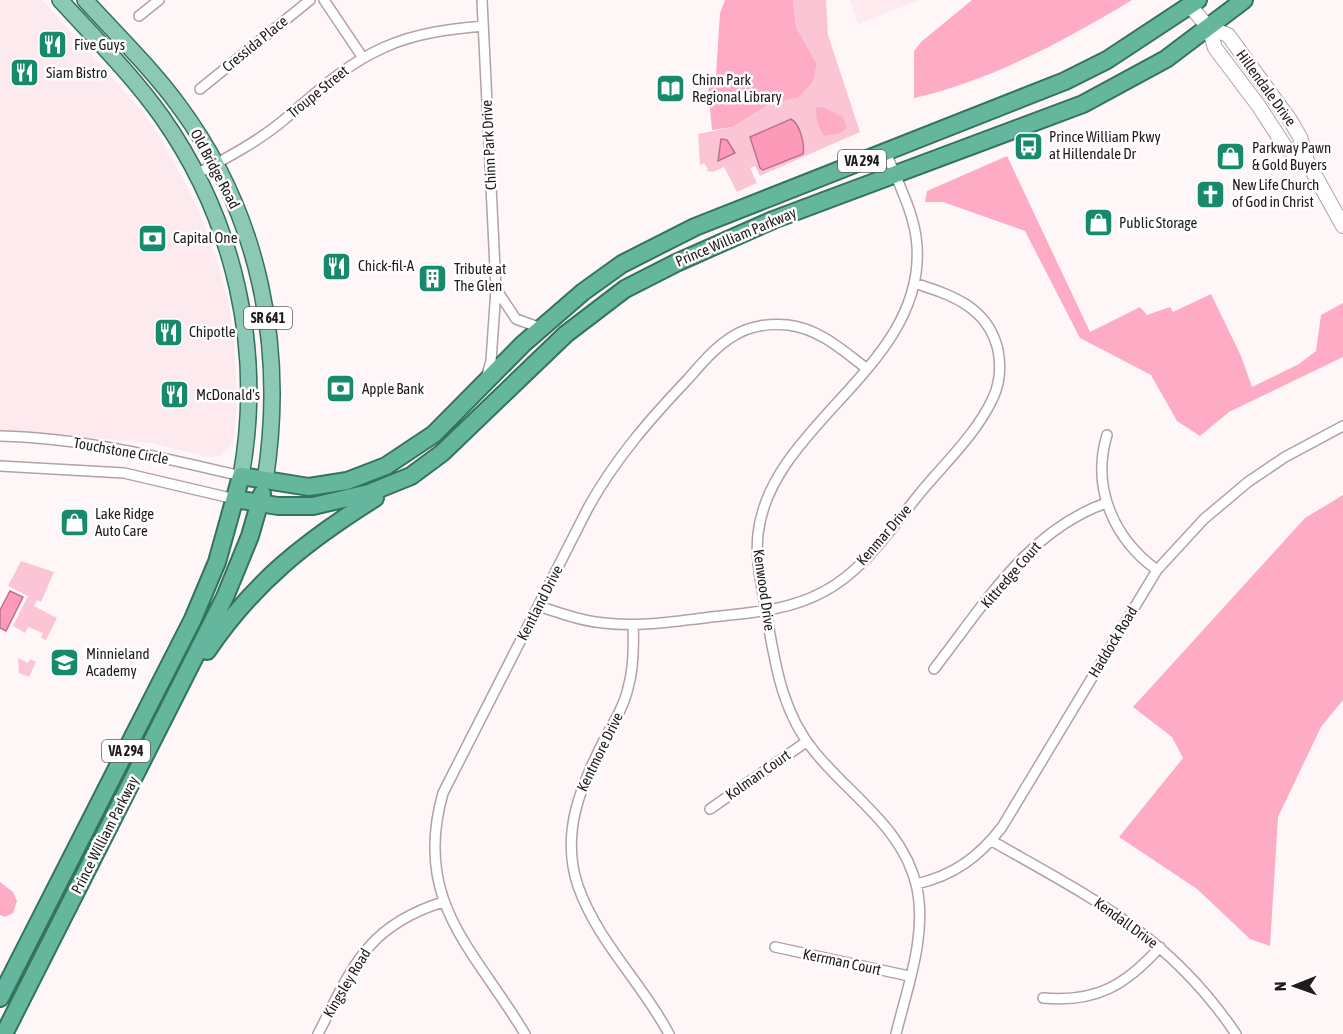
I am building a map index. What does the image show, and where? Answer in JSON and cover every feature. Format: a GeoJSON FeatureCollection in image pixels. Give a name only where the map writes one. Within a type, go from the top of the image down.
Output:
{"type":"FeatureCollection","features":[{"type":"Feature","properties":{"kind":"highway","name":"Prince William Parkway"},"geometry":{"type":"LineString","coordinates":[[236,499],[302,507],[324,505],[369,493],[411,476],[442,453],[566,334],[625,289],[762,224],[1083,104],[1142,74],[1209,28],[1244,0]]}},
{"type":"Feature","properties":{"kind":"highway","name":"Prince William Parkway"},"geometry":{"type":"LineString","coordinates":[[0,998],[193,619],[217,562],[241,476],[298,487],[347,482],[376,471],[406,454],[434,434],[483,383],[542,328],[598,281],[662,242],[786,190],[1020,100],[1086,71],[1156,30],[1194,3]]}},
{"type":"Feature","properties":{"kind":"highway","name":"VA 294"},"geometry":{"type":"LineString","coordinates":[[173,702],[212,645],[268,578],[307,542],[329,526],[411,476]]}},
{"type":"Feature","properties":{"kind":"highway","name":"Prince William Parkway"},"geometry":{"type":"LineString","coordinates":[[4,1034],[225,597],[265,481]]}},
{"type":"Feature","properties":{"kind":"main road","name":"Old Bridge Road"},"geometry":{"type":"LineString","coordinates":[[60,0],[142,91],[162,117],[196,174],[228,252],[245,324],[250,390],[241,476]]}},
{"type":"Feature","properties":{"kind":"main road","name":"Old Bridge Road"},"geometry":{"type":"LineString","coordinates":[[85,0],[171,96],[216,164],[249,240],[266,308],[273,364],[273,404],[265,481]]}},
{"type":"Feature","properties":{"kind":"main road","name":"Hillendale Drive"},"geometry":{"type":"LineString","coordinates":[[1194,3],[1209,28],[1215,48],[1258,105],[1286,148],[1307,161],[1343,225]]}},
{"type":"Feature","properties":{"kind":"street"},"geometry":{"type":"LineString","coordinates":[[139,16],[159,0]]}},
{"type":"Feature","properties":{"kind":"street","name":"Cressida Place"},"geometry":{"type":"LineString","coordinates":[[200,89],[310,0]]}},
{"type":"Feature","properties":{"kind":"street"},"geometry":{"type":"LineString","coordinates":[[324,0],[363,58]]}},
{"type":"Feature","properties":{"kind":"street","name":"Chinn Park Drive"},"geometry":{"type":"LineString","coordinates":[[482,0],[496,290],[491,361],[483,383]]}},
{"type":"Feature","properties":{"kind":"street","name":"Troupe Street"},"geometry":{"type":"LineString","coordinates":[[196,174],[267,133],[340,72],[363,58],[402,40],[429,33],[483,26]]}},
{"type":"Feature","properties":{"kind":"street","name":"Kenwood Drive"},"geometry":{"type":"LineString","coordinates":[[886,152],[914,226],[917,245],[914,282],[896,331],[789,462],[768,498],[758,531],[757,549],[766,611],[782,690],[807,742],[892,835],[909,864],[916,884],[919,928],[896,1034]]}},
{"type":"Feature","properties":{"kind":"street","name":"Kenmar Drive"},"geometry":{"type":"LineString","coordinates":[[538,606],[579,619],[633,625],[766,611],[824,592],[850,573],[870,554],[938,472],[992,400],[1000,367],[996,341],[991,329],[978,312],[959,299],[914,282]]}},
{"type":"Feature","properties":{"kind":"street"},"geometry":{"type":"LineString","coordinates":[[496,290],[516,319],[542,328]]}},
{"type":"Feature","properties":{"kind":"street","name":"Kentland Drive"},"geometry":{"type":"LineString","coordinates":[[525,1034],[459,936],[443,902],[435,870],[434,851],[438,812],[443,793],[588,508],[613,465],[654,415],[722,344],[748,329],[787,325],[825,337],[866,368]]}},
{"type":"Feature","properties":{"kind":"street","name":"Haddock Road"},"geometry":{"type":"LineString","coordinates":[[916,884],[962,867],[992,841],[1016,806],[1157,570],[1204,519],[1248,482],[1285,457],[1343,426]]}},
{"type":"Feature","properties":{"kind":"street"},"geometry":{"type":"LineString","coordinates":[[1107,435],[1101,476],[1106,503],[1116,524],[1132,548],[1157,570]]}},
{"type":"Feature","properties":{"kind":"street","name":"Touchstone Circle"},"geometry":{"type":"LineString","coordinates":[[0,436],[110,446],[241,476]]}},
{"type":"Feature","properties":{"kind":"street","name":"Touchstone Circle"},"geometry":{"type":"LineString","coordinates":[[0,466],[124,473],[236,499]]}},
{"type":"Feature","properties":{"kind":"street","name":"Kittredge Court"},"geometry":{"type":"LineString","coordinates":[[934,669],[1037,542],[1070,519],[1106,503]]}},
{"type":"Feature","properties":{"kind":"street","name":"Kentmore Drive"},"geometry":{"type":"LineString","coordinates":[[633,625],[633,664],[628,689],[580,791],[574,811],[571,846],[573,868],[585,902],[669,1034]]}},
{"type":"Feature","properties":{"kind":"street","name":"Kolman Court"},"geometry":{"type":"LineString","coordinates":[[710,809],[807,742]]}},
{"type":"Feature","properties":{"kind":"street","name":"Kendall Drive"},"geometry":{"type":"LineString","coordinates":[[992,841],[1108,907],[1160,947],[1204,991],[1236,1034]]}},
{"type":"Feature","properties":{"kind":"street","name":"Kingsley Road"},"geometry":{"type":"LineString","coordinates":[[318,1034],[351,971],[373,941],[396,922],[443,902]]}},
{"type":"Feature","properties":{"kind":"street","name":"Kerrman Court"},"geometry":{"type":"LineString","coordinates":[[775,947],[909,976]]}},
{"type":"Feature","properties":{"kind":"street"},"geometry":{"type":"LineString","coordinates":[[1043,998],[1068,999],[1103,991],[1138,972],[1160,947]]}},
{"type":"Feature","properties":{"kind":"shaded area"},"geometry":{"type":"Polygon","coordinates":[[[0,0],[42,0],[143,112],[166,147],[197,206],[215,254],[229,304],[234,343],[237,404],[233,443],[220,456],[208,457],[150,443],[28,432],[0,432],[0,0]]]}},
{"type":"Feature","properties":{"kind":"shaded area"},"geometry":{"type":"Polygon","coordinates":[[[725,0],[793,0],[796,27],[817,64],[813,82],[798,98],[771,103],[733,127],[712,130],[708,90],[716,75],[720,13],[725,0]]]}},
{"type":"Feature","properties":{"kind":"shaded area"},"geometry":{"type":"Polygon","coordinates":[[[793,0],[826,0],[828,35],[860,132],[760,176],[755,166],[750,168],[757,183],[737,192],[724,167],[713,172],[706,171],[708,169],[704,163],[700,165],[698,134],[733,127],[771,103],[798,98],[813,82],[817,64],[796,27],[793,0]]]}},
{"type":"Feature","properties":{"kind":"shaded area"},"geometry":{"type":"Polygon","coordinates":[[[850,0],[920,0],[858,24],[850,0]]]}},
{"type":"Feature","properties":{"kind":"shaded area"},"geometry":{"type":"Polygon","coordinates":[[[972,0],[1132,0],[1027,58],[971,81],[914,98],[914,51],[921,42],[972,0]]]}},
{"type":"Feature","properties":{"kind":"shaded area"},"geometry":{"type":"Polygon","coordinates":[[[816,107],[822,107],[843,117],[847,128],[840,133],[824,136],[816,111],[816,107]]]}},
{"type":"Feature","properties":{"kind":"shaded area"},"geometry":{"type":"Polygon","coordinates":[[[791,119],[797,125],[801,135],[803,154],[763,170],[760,168],[750,137],[791,119]]]}},
{"type":"Feature","properties":{"kind":"shaded area"},"geometry":{"type":"Polygon","coordinates":[[[721,139],[727,140],[735,153],[718,161],[721,139]]]}},
{"type":"Feature","properties":{"kind":"shaded area"},"geometry":{"type":"Polygon","coordinates":[[[1007,156],[1090,332],[1140,307],[1147,315],[1170,307],[1173,312],[1211,294],[1241,356],[1252,387],[1299,364],[1316,351],[1321,315],[1343,303],[1343,357],[1229,412],[1200,436],[1177,421],[1151,375],[1080,338],[1025,231],[943,202],[925,202],[927,191],[1007,156]]]}},
{"type":"Feature","properties":{"kind":"shaded area"},"geometry":{"type":"Polygon","coordinates":[[[1343,495],[1343,700],[1321,727],[1278,817],[1270,946],[1250,939],[1197,889],[1119,837],[1183,758],[1172,737],[1133,707],[1305,518],[1343,495]]]}},
{"type":"Feature","properties":{"kind":"shaded area"},"geometry":{"type":"Polygon","coordinates":[[[21,561],[54,572],[41,602],[37,600],[34,606],[57,618],[46,640],[41,638],[43,633],[28,627],[25,633],[13,626],[28,596],[8,586],[21,561]]]}},
{"type":"Feature","properties":{"kind":"shaded area"},"geometry":{"type":"Polygon","coordinates":[[[10,591],[23,597],[6,631],[0,628],[0,610],[10,591]]]}},
{"type":"Feature","properties":{"kind":"shaded area"},"geometry":{"type":"Polygon","coordinates":[[[18,658],[28,663],[30,659],[36,662],[29,677],[19,673],[18,658]]]}},
{"type":"Feature","properties":{"kind":"shaded area"},"geometry":{"type":"Polygon","coordinates":[[[0,882],[13,892],[17,901],[13,913],[5,917],[0,915],[0,882]]]}},
{"type":"Feature","properties":{"kind":"place","name":"Five Guys"},"geometry":{"type":"Point","coordinates":[53,45]}},
{"type":"Feature","properties":{"kind":"place","name":"Siam Bistro"},"geometry":{"type":"Point","coordinates":[25,73]}},
{"type":"Feature","properties":{"kind":"place","name":"Chinn Park Regional Library"},"geometry":{"type":"Point","coordinates":[671,89]}},
{"type":"Feature","properties":{"kind":"place","name":"Prince William Pkwy at Hillendale Dr"},"geometry":{"type":"Point","coordinates":[1028,146]}},
{"type":"Feature","properties":{"kind":"place","name":"Parkway Pawn & Gold Buyers"},"geometry":{"type":"Point","coordinates":[1231,157]}},
{"type":"Feature","properties":{"kind":"place","name":"New Life Church of God in Christ"},"geometry":{"type":"Point","coordinates":[1211,194]}},
{"type":"Feature","properties":{"kind":"place","name":"Public Storage"},"geometry":{"type":"Point","coordinates":[1098,223]}},
{"type":"Feature","properties":{"kind":"place","name":"Capital One"},"geometry":{"type":"Point","coordinates":[152,238]}},
{"type":"Feature","properties":{"kind":"place","name":"Chick-fil-A"},"geometry":{"type":"Point","coordinates":[337,266]}},
{"type":"Feature","properties":{"kind":"place","name":"Tribute at The Glen"},"geometry":{"type":"Point","coordinates":[433,278]}},
{"type":"Feature","properties":{"kind":"place","name":"Chipotle"},"geometry":{"type":"Point","coordinates":[168,332]}},
{"type":"Feature","properties":{"kind":"place","name":"Apple Bank"},"geometry":{"type":"Point","coordinates":[341,389]}},
{"type":"Feature","properties":{"kind":"place","name":"McDonald's"},"geometry":{"type":"Point","coordinates":[175,395]}},
{"type":"Feature","properties":{"kind":"place","name":"Lake Ridge Auto Care"},"geometry":{"type":"Point","coordinates":[74,523]}},
{"type":"Feature","properties":{"kind":"place","name":"Minnieland Academy"},"geometry":{"type":"Point","coordinates":[65,663]}}]}
